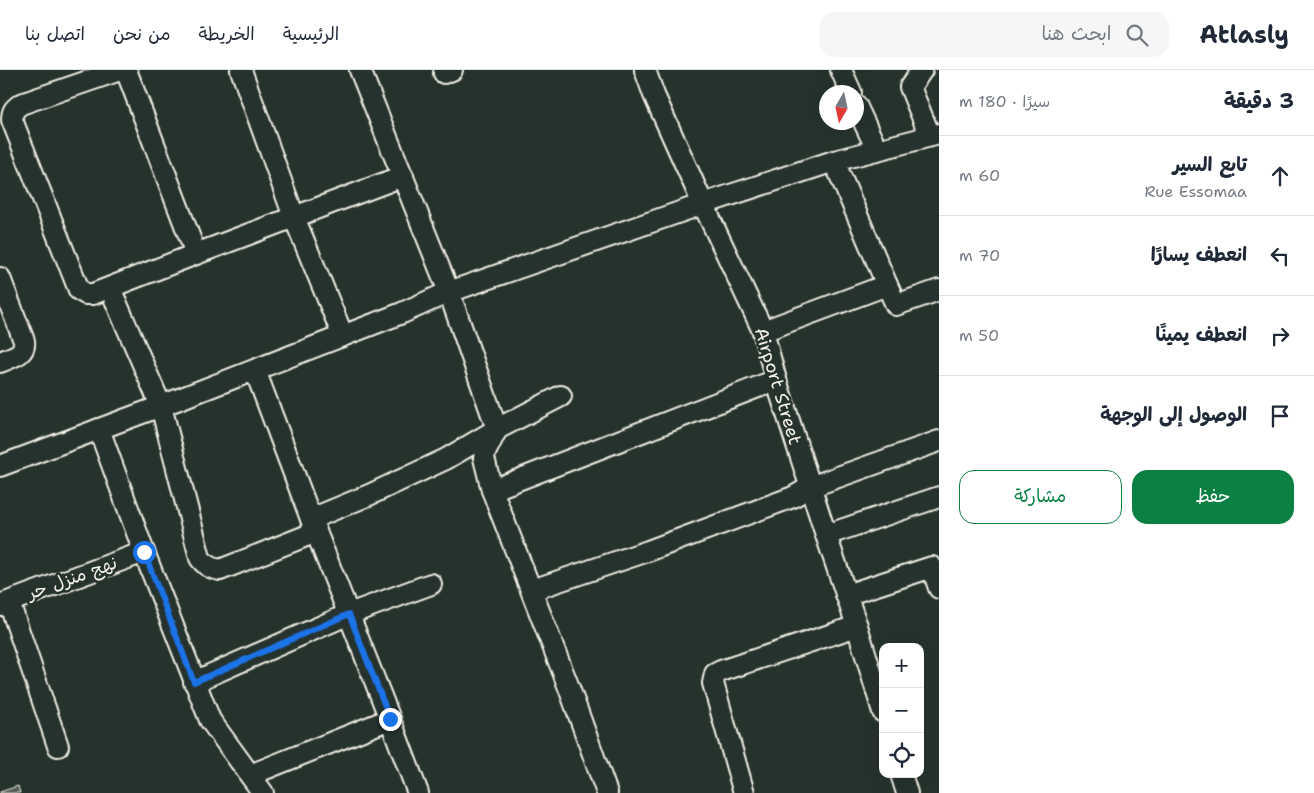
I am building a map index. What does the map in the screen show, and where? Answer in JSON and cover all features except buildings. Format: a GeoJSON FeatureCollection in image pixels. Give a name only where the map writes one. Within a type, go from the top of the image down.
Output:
{"type":"FeatureCollection","features":[{"type":"Feature","properties":{"kind":"street"},"geometry":{"type":"LineString","coordinates":[[120,70],[21,104],[12,112],[12,120],[79,290],[86,294],[93,294],[110,288],[402,176]]}},
{"type":"Feature","properties":{"kind":"street"},"geometry":{"type":"LineString","coordinates":[[126,70],[196,254]]}},
{"type":"Feature","properties":{"kind":"street"},"geometry":{"type":"LineString","coordinates":[[241,70],[294,217],[343,336]]}},
{"type":"Feature","properties":{"kind":"street"},"geometry":{"type":"LineString","coordinates":[[360,70],[449,292],[497,429],[484,453],[492,490],[568,685],[606,793]]}},
{"type":"Feature","properties":{"kind":"street","name":"Airport Street"},"geometry":{"type":"LineString","coordinates":[[645,70],[654,95],[703,204],[763,331],[776,380],[879,699]]}},
{"type":"Feature","properties":{"kind":"street"},"geometry":{"type":"LineString","coordinates":[[841,70],[848,85]]}},
{"type":"Feature","properties":{"kind":"street"},"geometry":{"type":"LineString","coordinates":[[0,466],[343,336],[449,292],[834,161],[934,135],[910,87],[922,70]]}},
{"type":"Feature","properties":{"kind":"street"},"geometry":{"type":"LineString","coordinates":[[864,122],[877,150]]}},
{"type":"Feature","properties":{"kind":"street"},"geometry":{"type":"LineString","coordinates":[[834,161],[896,305],[939,290]]}},
{"type":"Feature","properties":{"kind":"street"},"geometry":{"type":"LineString","coordinates":[[0,278],[25,346],[23,351],[0,362]]}},
{"type":"Feature","properties":{"kind":"street"},"geometry":{"type":"LineString","coordinates":[[763,331],[887,286]]}},
{"type":"Feature","properties":{"kind":"street"},"geometry":{"type":"LineString","coordinates":[[110,288],[161,406],[200,558],[212,569],[220,570],[314,526],[369,495],[446,459],[497,429],[561,396]]}},
{"type":"Feature","properties":{"kind":"street"},"geometry":{"type":"LineString","coordinates":[[255,370],[418,793]]}},
{"type":"Feature","properties":{"kind":"street"},"geometry":{"type":"LineString","coordinates":[[492,490],[776,380]]}},
{"type":"Feature","properties":{"kind":"street"},"geometry":{"type":"LineString","coordinates":[[99,429],[144,552],[210,720],[263,793]]}},
{"type":"Feature","properties":{"kind":"street"},"geometry":{"type":"LineString","coordinates":[[532,590],[648,551],[793,497],[810,487],[939,441]]}},
{"type":"Feature","properties":{"kind":"street"},"geometry":{"type":"LineString","coordinates":[[826,535],[939,497]]}},
{"type":"Feature","properties":{"kind":"street","name":"نهج منزل حر"},"geometry":{"type":"LineString","coordinates":[[4,603],[144,552]]}},
{"type":"Feature","properties":{"kind":"street"},"geometry":{"type":"LineString","coordinates":[[846,595],[936,565],[939,588]]}},
{"type":"Feature","properties":{"kind":"street"},"geometry":{"type":"LineString","coordinates":[[194,682],[349,614],[431,584]]}},
{"type":"Feature","properties":{"kind":"street"},"geometry":{"type":"LineString","coordinates":[[4,603],[58,746]]}},
{"type":"Feature","properties":{"kind":"street"},"geometry":{"type":"LineString","coordinates":[[744,793],[713,683],[715,674],[857,626]]}},
{"type":"Feature","properties":{"kind":"street"},"geometry":{"type":"LineString","coordinates":[[250,775],[390,719]]}},
{"type":"Feature","properties":{"kind":"street"},"geometry":{"type":"LineString","coordinates":[[902,778],[907,793]]}},
{"type":"Feature","properties":{"kind":"route"},"geometry":{"type":"LineString","coordinates":[[144,552],[194,682],[349,614],[390,719]]}}]}
